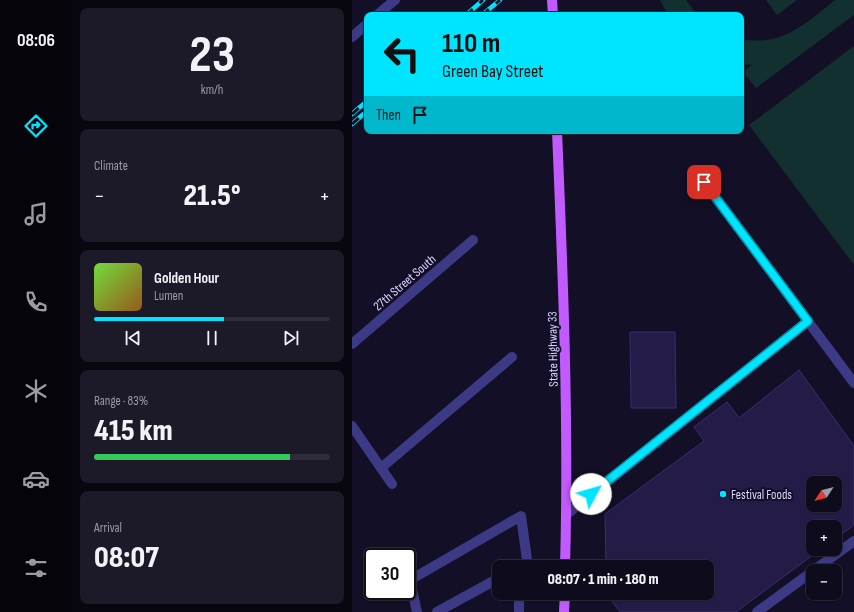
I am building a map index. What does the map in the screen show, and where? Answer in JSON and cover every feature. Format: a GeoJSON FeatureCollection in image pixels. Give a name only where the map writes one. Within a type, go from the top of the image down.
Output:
{"type":"FeatureCollection","features":[{"type":"Feature","properties":{"kind":"main road"},"geometry":{"type":"LineString","coordinates":[[552,0],[553,12]]}},
{"type":"Feature","properties":{"kind":"main road","name":"State Highway 33"},"geometry":{"type":"LineString","coordinates":[[557,134],[564,303],[567,514],[566,560]]}},
{"type":"Feature","properties":{"kind":"main road"},"geometry":{"type":"LineString","coordinates":[[564,612],[565,600]]}},
{"type":"Feature","properties":{"kind":"street"},"geometry":{"type":"LineString","coordinates":[[381,12],[395,0]]}},
{"type":"Feature","properties":{"kind":"street"},"geometry":{"type":"LineString","coordinates":[[352,36],[364,26]]}},
{"type":"Feature","properties":{"kind":"street"},"geometry":{"type":"LineString","coordinates":[[704,182],[854,383]]}},
{"type":"Feature","properties":{"kind":"street","name":"27th Street South"},"geometry":{"type":"LineString","coordinates":[[352,344],[473,240]]}},
{"type":"Feature","properties":{"kind":"street"},"geometry":{"type":"LineString","coordinates":[[567,514],[808,321]]}},
{"type":"Feature","properties":{"kind":"street"},"geometry":{"type":"LineString","coordinates":[[381,468],[512,357]]}},
{"type":"Feature","properties":{"kind":"street"},"geometry":{"type":"LineString","coordinates":[[352,426],[392,484]]}},
{"type":"Feature","properties":{"kind":"street"},"geometry":{"type":"LineString","coordinates":[[417,612],[410,580],[521,516],[527,560]]}},
{"type":"Feature","properties":{"kind":"street"},"geometry":{"type":"LineString","coordinates":[[823,564],[854,541]]}},
{"type":"Feature","properties":{"kind":"street"},"geometry":{"type":"LineString","coordinates":[[757,612],[806,576]]}},
{"type":"Feature","properties":{"kind":"street"},"geometry":{"type":"LineString","coordinates":[[437,612],[449,609],[492,582]]}},
{"type":"Feature","properties":{"kind":"street"},"geometry":{"type":"LineString","coordinates":[[519,600],[519,612]]}},
{"type":"Feature","properties":{"kind":"green space"},"geometry":{"type":"Polygon","coordinates":[[[660,0],[686,0],[695,12],[666,12],[660,0]]]}},
{"type":"Feature","properties":{"kind":"green space"},"geometry":{"type":"Polygon","coordinates":[[[766,0],[797,0],[777,15],[766,0]]]}},
{"type":"Feature","properties":{"kind":"green space"},"geometry":{"type":"Polygon","coordinates":[[[835,0],[854,0],[854,15],[756,88],[744,73],[744,71],[752,65],[744,64],[744,39],[756,41],[781,37],[792,32],[835,0]]]}},
{"type":"Feature","properties":{"kind":"green space"},"geometry":{"type":"Polygon","coordinates":[[[854,46],[854,265],[749,125],[854,46]]]}},
{"type":"Feature","properties":{"kind":"building"},"geometry":{"type":"Polygon","coordinates":[[[630,332],[675,332],[676,408],[631,408],[630,332]]]}},
{"type":"Feature","properties":{"kind":"building","name":"Festival Foods"},"geometry":{"type":"Polygon","coordinates":[[[799,370],[854,446],[854,525],[842,534],[842,520],[806,520],[806,556],[812,556],[736,612],[620,612],[611,600],[714,600],[714,560],[606,560],[605,514],[704,441],[694,427],[727,402],[739,418],[799,370]]]}},
{"type":"Feature","properties":{"kind":"railway"},"geometry":{"type":"LineString","coordinates":[[469,12],[483,0]]}},
{"type":"Feature","properties":{"kind":"railway"},"geometry":{"type":"LineString","coordinates":[[486,12],[500,0]]}},
{"type":"Feature","properties":{"kind":"railway"},"geometry":{"type":"LineString","coordinates":[[352,114],[364,104]]}},
{"type":"Feature","properties":{"kind":"railway"},"geometry":{"type":"LineString","coordinates":[[352,124],[364,114]]}},
{"type":"Feature","properties":{"kind":"place","name":"Festival Foods"},"geometry":{"type":"Point","coordinates":[723,494]}},
{"type":"Feature","properties":{"kind":"route"},"geometry":{"type":"LineString","coordinates":[[591,494],[808,321],[704,182]]}}]}
